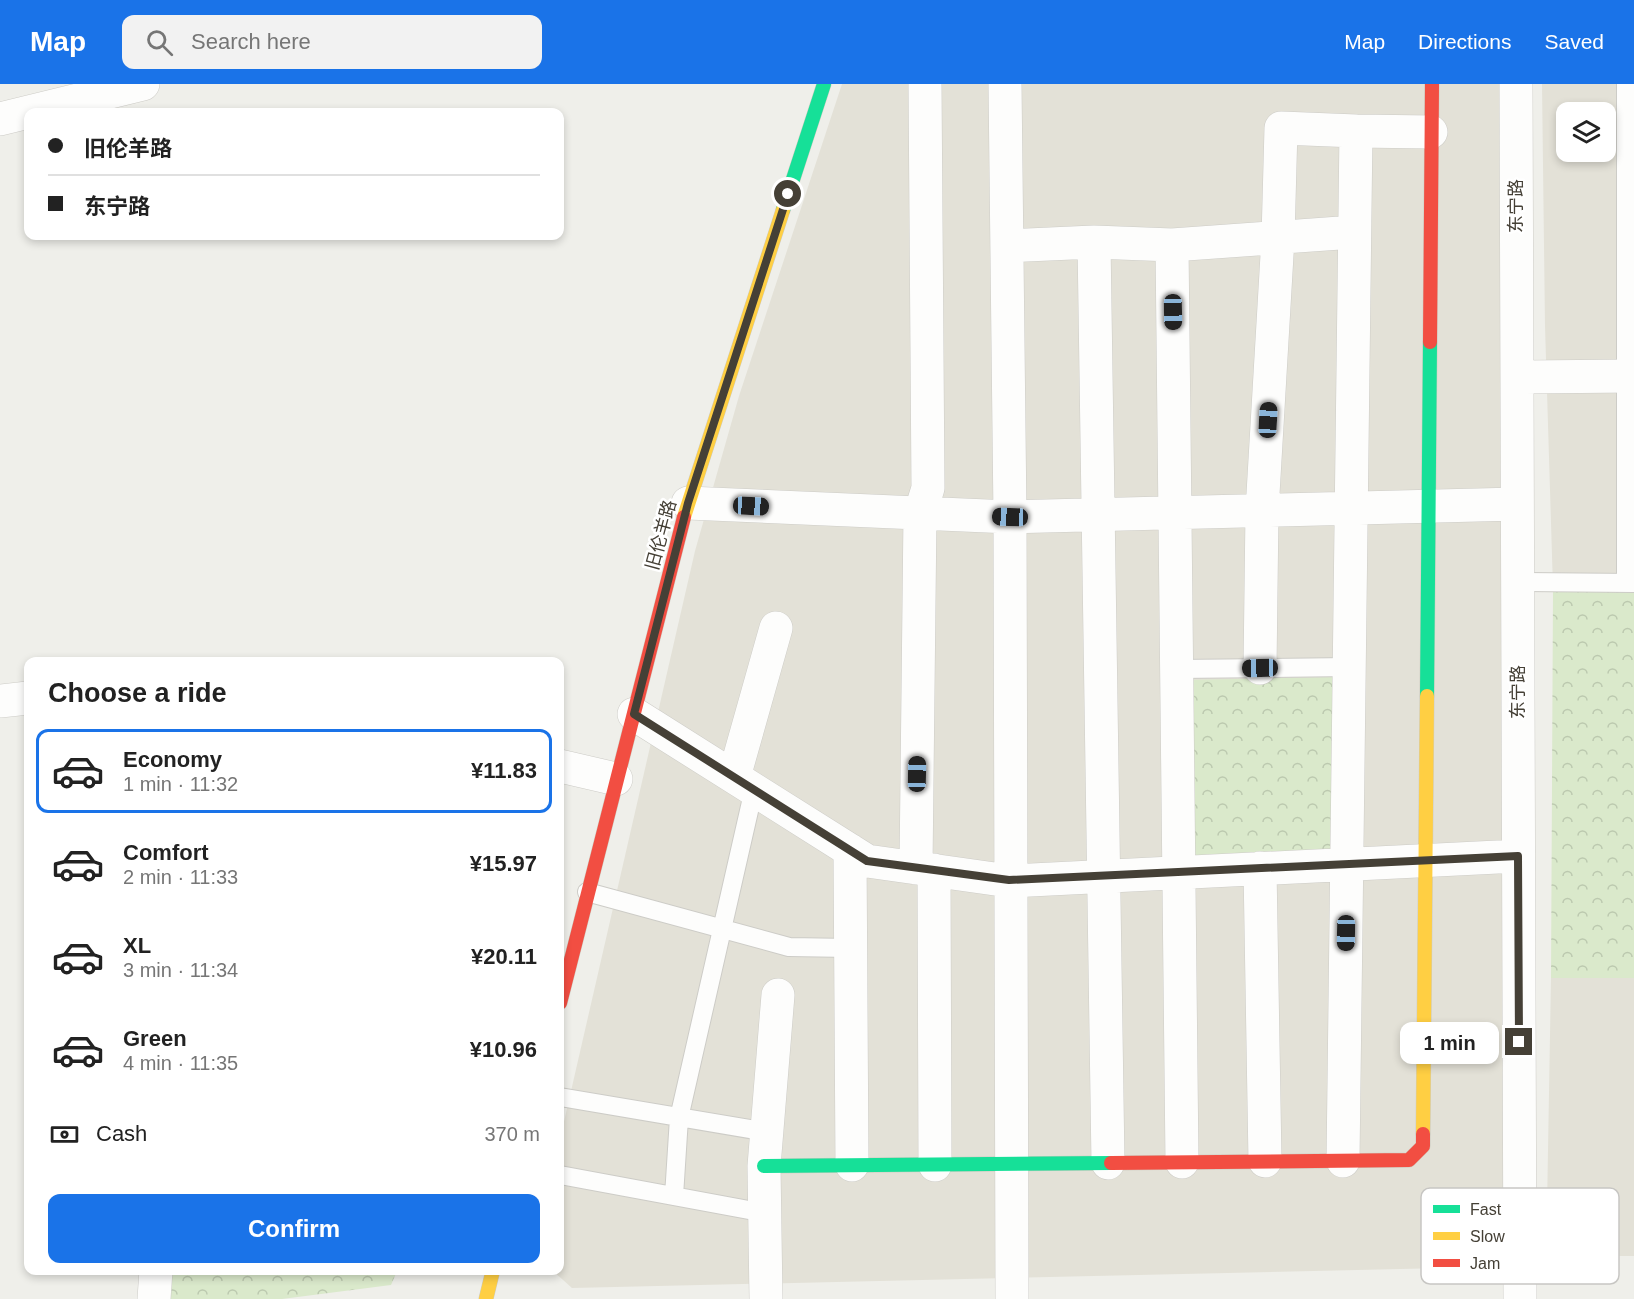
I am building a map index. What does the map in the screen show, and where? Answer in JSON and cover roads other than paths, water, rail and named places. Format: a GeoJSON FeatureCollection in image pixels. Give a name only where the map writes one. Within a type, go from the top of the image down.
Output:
{"type":"FeatureCollection","features":[{"type":"Feature","properties":{"kind":"street"},"geometry":{"type":"LineString","coordinates":[[45,108],[143,84]]}},
{"type":"Feature","properties":{"kind":"street","name":"旧伦羊路"},"geometry":{"type":"LineString","coordinates":[[564,987],[688,503],[824,84]]}},
{"type":"Feature","properties":{"kind":"street"},"geometry":{"type":"LineString","coordinates":[[925,84],[928,488],[920,514],[925,869],[935,1165]]}},
{"type":"Feature","properties":{"kind":"street"},"geometry":{"type":"LineString","coordinates":[[1005,84],[1010,517],[1009,880],[1012,1299]]}},
{"type":"Feature","properties":{"kind":"street"},"geometry":{"type":"LineString","coordinates":[[764,1166],[1409,1160],[1424,1146],[1432,84]]}},
{"type":"Feature","properties":{"kind":"street","name":"东宁路"},"geometry":{"type":"LineString","coordinates":[[1516,84],[1519,1188]]}},
{"type":"Feature","properties":{"kind":"street"},"geometry":{"type":"LineString","coordinates":[[0,119],[24,113]]}},
{"type":"Feature","properties":{"kind":"street"},"geometry":{"type":"LineString","coordinates":[[1260,668],[1262,511],[1278,238],[1281,128],[1431,132]]}},
{"type":"Feature","properties":{"kind":"street"},"geometry":{"type":"LineString","coordinates":[[1343,1161],[1356,131]]}},
{"type":"Feature","properties":{"kind":"street"},"geometry":{"type":"LineString","coordinates":[[1007,246],[1094,242],[1172,245],[1354,232]]}},
{"type":"Feature","properties":{"kind":"street"},"geometry":{"type":"LineString","coordinates":[[1094,242],[1108,1163]]}},
{"type":"Feature","properties":{"kind":"street"},"geometry":{"type":"LineString","coordinates":[[1172,245],[1182,1162]]}},
{"type":"Feature","properties":{"kind":"street"},"geometry":{"type":"LineString","coordinates":[[1517,377],[1630,376]]}},
{"type":"Feature","properties":{"kind":"street"},"geometry":{"type":"LineString","coordinates":[[688,503],[1010,517],[1517,504]]}},
{"type":"Feature","properties":{"kind":"street"},"geometry":{"type":"LineString","coordinates":[[744,783],[776,628]]}},
{"type":"Feature","properties":{"kind":"street"},"geometry":{"type":"LineString","coordinates":[[0,701],[24,698]]}},
{"type":"Feature","properties":{"kind":"street"},"geometry":{"type":"LineString","coordinates":[[634,714],[867,861],[1009,880],[1518,856]]}},
{"type":"Feature","properties":{"kind":"street"},"geometry":{"type":"LineString","coordinates":[[564,766],[616,779]]}},
{"type":"Feature","properties":{"kind":"street"},"geometry":{"type":"LineString","coordinates":[[849,850],[852,1166]]}},
{"type":"Feature","properties":{"kind":"street"},"geometry":{"type":"LineString","coordinates":[[1260,868],[1265,1161]]}},
{"type":"Feature","properties":{"kind":"street"},"geometry":{"type":"LineString","coordinates":[[766,1299],[764,1166],[778,995]]}},
{"type":"Feature","properties":{"kind":"street"},"geometry":{"type":"LineString","coordinates":[[154,1299],[156,1275]]}},
{"type":"Feature","properties":{"kind":"street"},"geometry":{"type":"LineString","coordinates":[[486,1299],[492,1275]]}},
{"type":"Feature","properties":{"kind":"street","name":"东宁路"},"geometry":{"type":"LineString","coordinates":[[1520,1284],[1520,1299]]}},
{"type":"Feature","properties":{"kind":"lane"},"geometry":{"type":"LineString","coordinates":[[1517,582],[1630,583],[1626,84]]}},
{"type":"Feature","properties":{"kind":"lane"},"geometry":{"type":"LineString","coordinates":[[1177,669],[1349,667]]}},
{"type":"Feature","properties":{"kind":"lane"},"geometry":{"type":"LineString","coordinates":[[674,1196],[678,1118],[722,929],[744,783]]}},
{"type":"Feature","properties":{"kind":"lane"},"geometry":{"type":"LineString","coordinates":[[587,892],[789,947],[850,948]]}},
{"type":"Feature","properties":{"kind":"lane"},"geometry":{"type":"LineString","coordinates":[[564,1098],[767,1132]]}},
{"type":"Feature","properties":{"kind":"lane"},"geometry":{"type":"LineString","coordinates":[[564,1176],[765,1213]]}}]}
